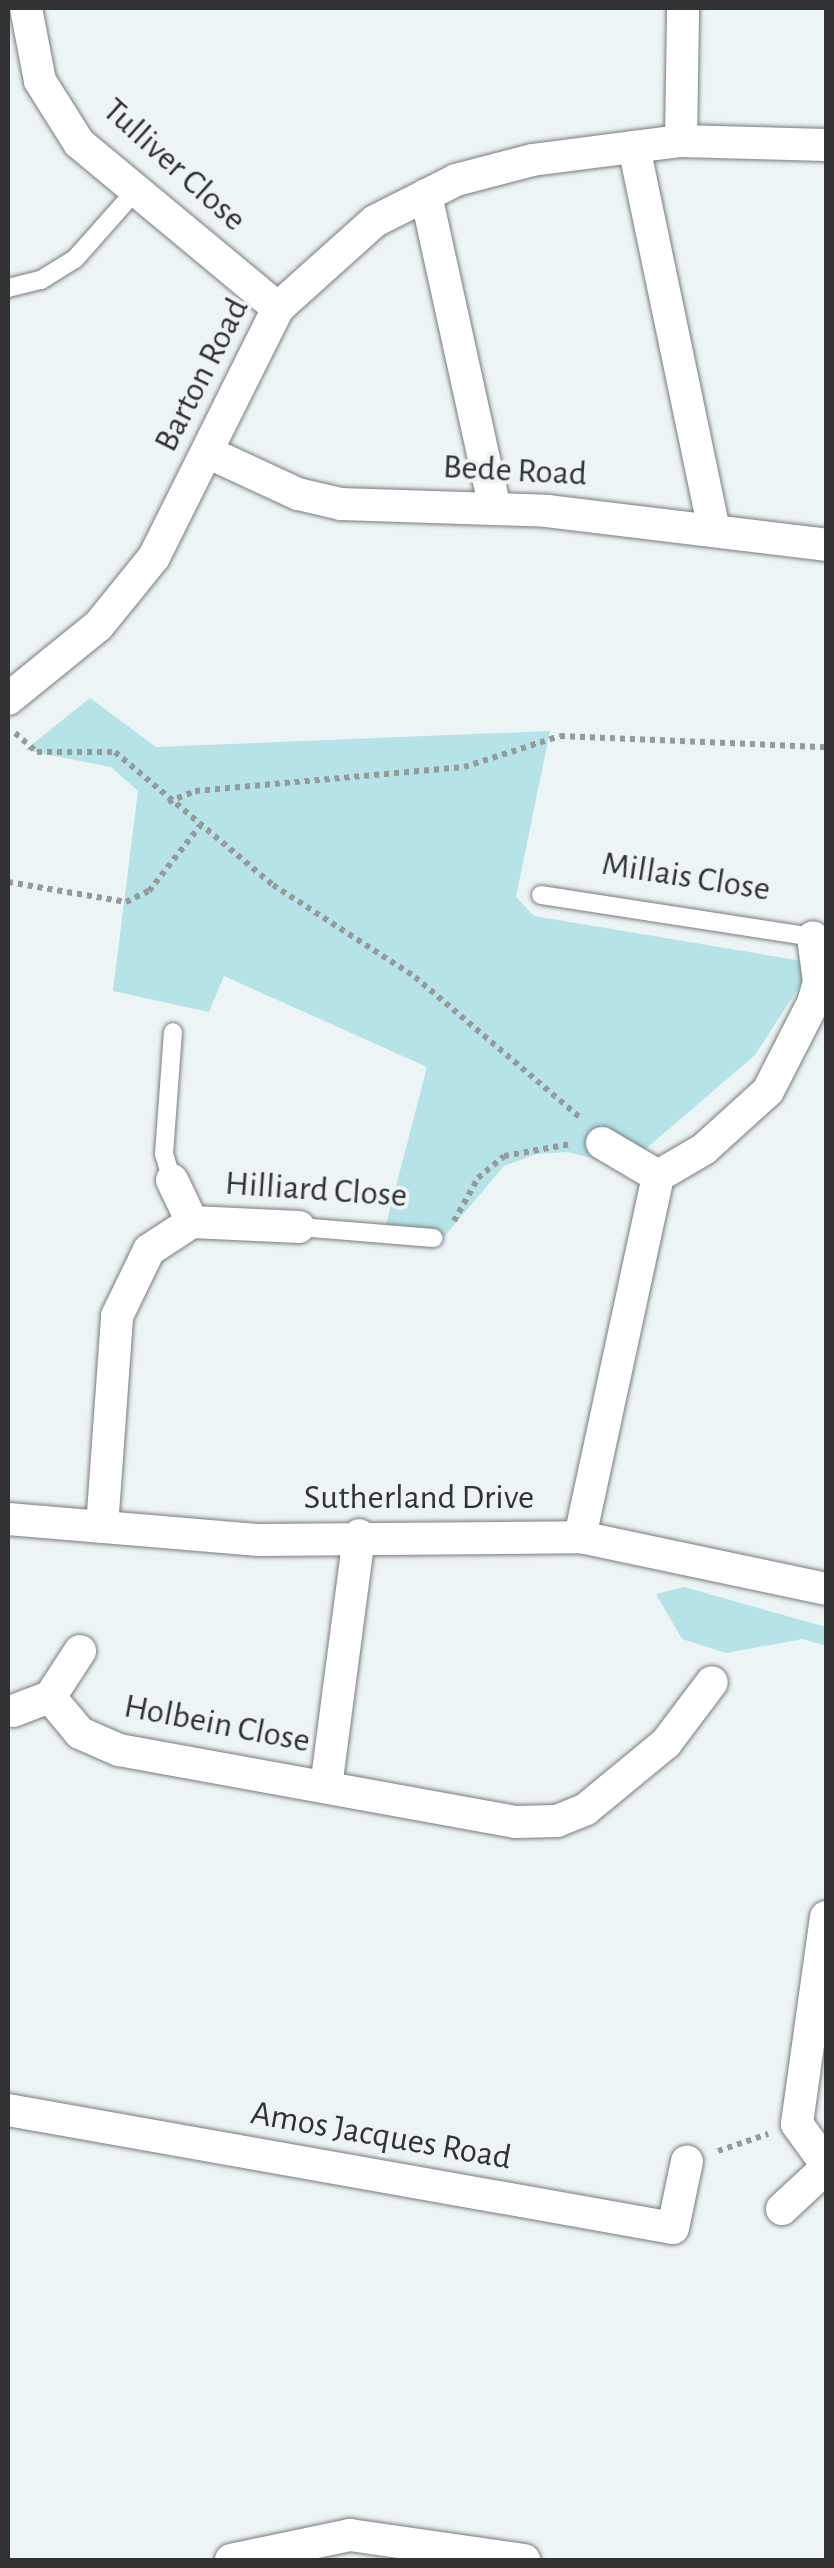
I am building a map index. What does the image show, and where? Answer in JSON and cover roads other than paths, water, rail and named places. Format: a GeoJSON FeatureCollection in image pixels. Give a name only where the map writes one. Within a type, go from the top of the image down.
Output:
{"type":"FeatureCollection","features":[{"type":"Feature","properties":{"kind":"street","name":"Tulliver Close"},"geometry":{"type":"LineString","coordinates":[[26,8],[40,81],[79,143],[278,308]]}},
{"type":"Feature","properties":{"kind":"street"},"geometry":{"type":"LineString","coordinates":[[681,141],[683,8]]}},
{"type":"Feature","properties":{"kind":"street","name":"Barton Road"},"geometry":{"type":"LineString","coordinates":[[8,699],[52,668],[121,598],[154,557],[278,308],[375,221],[426,195],[532,160],[681,141],[826,145]]}},
{"type":"Feature","properties":{"kind":"street"},"geometry":{"type":"LineString","coordinates":[[634,147],[713,526]]}},
{"type":"Feature","properties":{"kind":"street"},"geometry":{"type":"LineString","coordinates":[[426,195],[495,508]]}},
{"type":"Feature","properties":{"kind":"street","name":"Bede Road"},"geometry":{"type":"LineString","coordinates":[[207,452],[298,494],[341,504],[495,508],[713,526],[826,545]]}},
{"type":"Feature","properties":{"kind":"street","name":"Millais Close"},"geometry":{"type":"LineString","coordinates":[[658,1176],[704,1150],[768,1090],[816,993],[812,937]]}},
{"type":"Feature","properties":{"kind":"street"},"geometry":{"type":"LineString","coordinates":[[580,1537],[658,1176],[602,1143]]}},
{"type":"Feature","properties":{"kind":"street","name":"Hilliard Close"},"geometry":{"type":"LineString","coordinates":[[172,1180],[192,1222]]}},
{"type":"Feature","properties":{"kind":"street","name":"Hilliard Close"},"geometry":{"type":"LineString","coordinates":[[102,1528],[117,1316],[149,1250],[192,1222],[298,1227]]}},
{"type":"Feature","properties":{"kind":"street","name":"Sutherland Drive"},"geometry":{"type":"LineString","coordinates":[[8,1519],[259,1540],[359,1536],[580,1537],[826,1589]]}},
{"type":"Feature","properties":{"kind":"street","name":"Holbein Close"},"geometry":{"type":"LineString","coordinates":[[326,1787],[359,1536]]}},
{"type":"Feature","properties":{"kind":"street"},"geometry":{"type":"LineString","coordinates":[[10,1710],[50,1697],[80,1650]]}},
{"type":"Feature","properties":{"kind":"street","name":"Holbein Close"},"geometry":{"type":"LineString","coordinates":[[50,1697],[80,1733],[119,1750],[516,1822],[557,1821],[621,1784],[666,1743],[712,1682]]}},
{"type":"Feature","properties":{"kind":"street"},"geometry":{"type":"LineString","coordinates":[[782,2209],[826,2166],[797,2124],[826,1917]]}},
{"type":"Feature","properties":{"kind":"street","name":"Amos Jacques Road"},"geometry":{"type":"LineString","coordinates":[[8,2110],[673,2228],[687,2161]]}},
{"type":"Feature","properties":{"kind":"street"},"geometry":{"type":"LineString","coordinates":[[231,2560],[350,2536],[524,2560]]}},
{"type":"Feature","properties":{"kind":"lane"},"geometry":{"type":"LineString","coordinates":[[8,288],[41,280],[75,259],[136,190]]}},
{"type":"Feature","properties":{"kind":"lane","name":"Millais Close"},"geometry":{"type":"LineString","coordinates":[[542,895],[812,937]]}},
{"type":"Feature","properties":{"kind":"lane","name":"Hilliard Close"},"geometry":{"type":"LineString","coordinates":[[172,1180],[164,1154],[165,1069],[173,1032]]}},
{"type":"Feature","properties":{"kind":"lane","name":"Hilliard Close"},"geometry":{"type":"LineString","coordinates":[[298,1227],[434,1238]]}}]}
